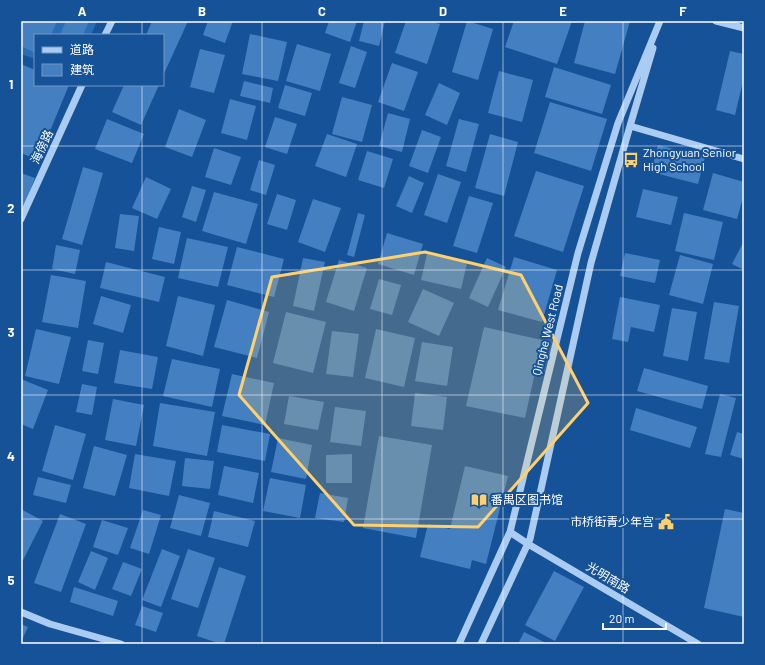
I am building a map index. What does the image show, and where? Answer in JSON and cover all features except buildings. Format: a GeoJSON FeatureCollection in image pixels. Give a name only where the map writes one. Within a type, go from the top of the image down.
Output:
{"type":"FeatureCollection","features":[{"type":"Feature","properties":{"kind":"street"},"geometry":{"type":"LineString","coordinates":[[106,34],[112,21]]}},
{"type":"Feature","properties":{"kind":"street","name":"Qinghe West Road"},"geometry":{"type":"LineString","coordinates":[[481,644],[530,539],[591,263],[660,21]]}},
{"type":"Feature","properties":{"kind":"street","name":"Qinghe West Road"},"geometry":{"type":"LineString","coordinates":[[459,644],[510,532],[578,253],[618,123],[660,21]]}},
{"type":"Feature","properties":{"kind":"street"},"geometry":{"type":"LineString","coordinates":[[716,21],[744,28]]}},
{"type":"Feature","properties":{"kind":"street","name":"海傍路"},"geometry":{"type":"LineString","coordinates":[[21,218],[82,86]]}},
{"type":"Feature","properties":{"kind":"street"},"geometry":{"type":"LineString","coordinates":[[630,126],[744,159]]}},
{"type":"Feature","properties":{"kind":"street","name":"光明南路"},"geometry":{"type":"LineString","coordinates":[[510,532],[698,644]]}},
{"type":"Feature","properties":{"kind":"street"},"geometry":{"type":"LineString","coordinates":[[21,612],[50,624],[121,644]]}},
{"type":"Feature","properties":{"kind":"highlighted area"},"geometry":{"type":"Polygon","coordinates":[[[425,252],[521,275],[588,403],[478,527],[354,525],[239,395],[272,277],[425,252]]]}},
{"type":"Feature","properties":{"kind":"shaded area"},"geometry":{"type":"Polygon","coordinates":[[[21,21],[97,21],[91,34],[34,34],[34,59],[21,54],[21,21]]]}},
{"type":"Feature","properties":{"kind":"place","name":"Zhongyuan Senior High School"},"geometry":{"type":"Point","coordinates":[631,160]}},
{"type":"Feature","properties":{"kind":"place","name":"番禺区图书馆"},"geometry":{"type":"Point","coordinates":[479,500]}},
{"type":"Feature","properties":{"kind":"place","name":"市桥街青少年宫"},"geometry":{"type":"Point","coordinates":[666,522]}}]}
